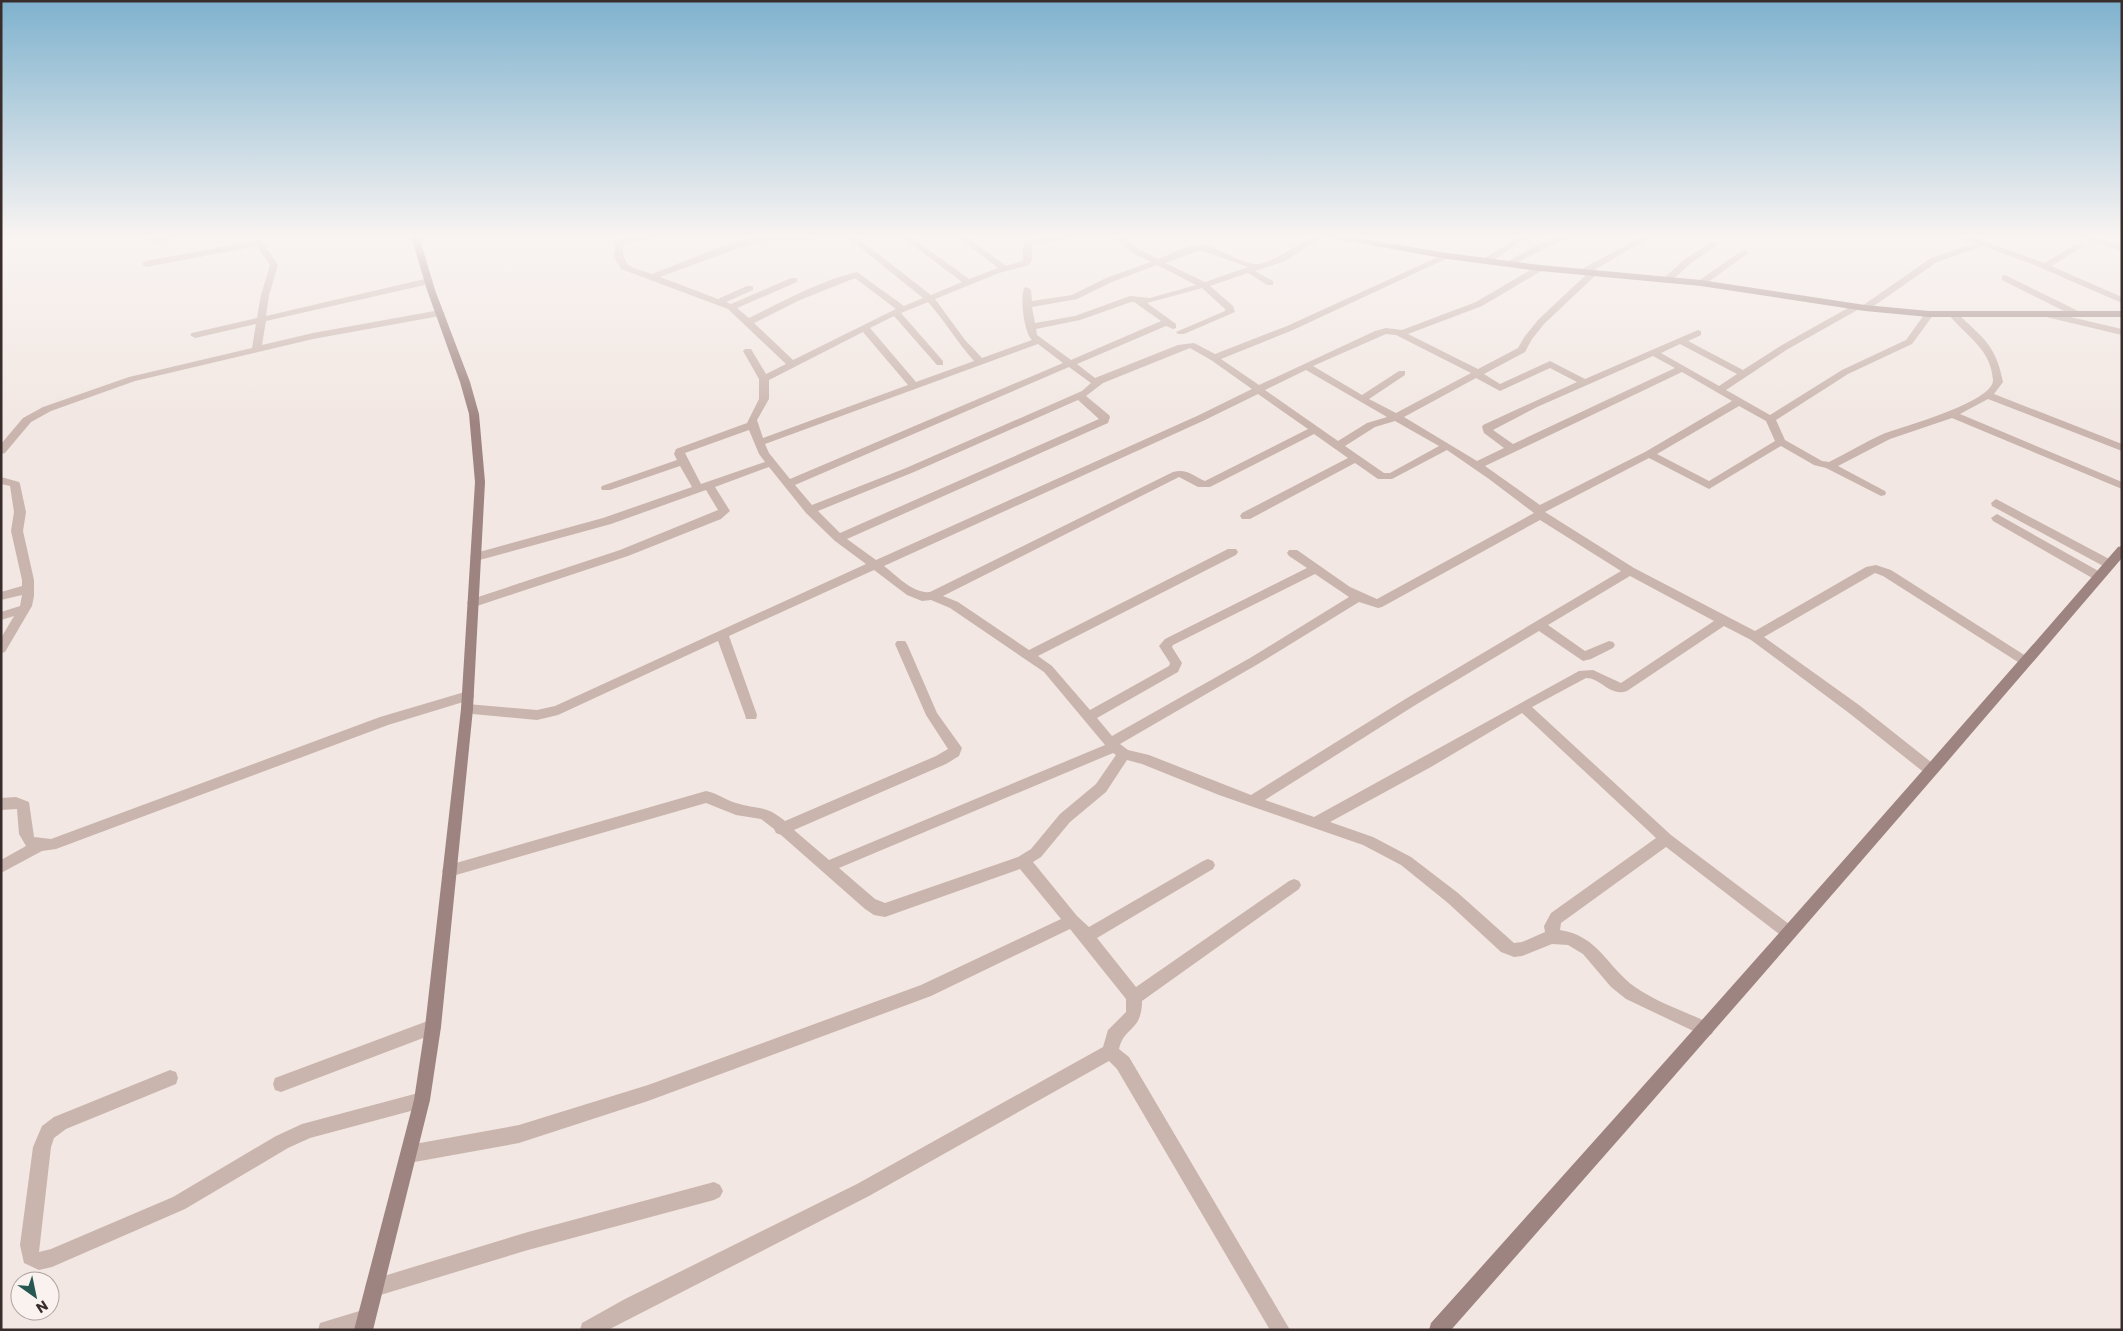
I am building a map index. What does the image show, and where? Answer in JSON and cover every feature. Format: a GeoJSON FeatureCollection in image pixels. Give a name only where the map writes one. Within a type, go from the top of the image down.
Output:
{"type":"FeatureCollection","features":[{"type":"Feature","properties":{"kind":"street"},"geometry":{"type":"LineString","coordinates":[[257,348],[265,298]]}},
{"type":"Feature","properties":{"kind":"street"},"geometry":{"type":"LineString","coordinates":[[195,335],[356,298]]}},
{"type":"Feature","properties":{"kind":"street"},"geometry":{"type":"LineString","coordinates":[[327,1330],[364,1324],[410,1154],[422,1100],[433,1028],[467,703],[480,482],[474,414],[465,382],[435,298]]}},
{"type":"Feature","properties":{"kind":"street"},"geometry":{"type":"LineString","coordinates":[[709,298],[730,307],[749,322],[792,364]]}},
{"type":"Feature","properties":{"kind":"street"},"geometry":{"type":"LineString","coordinates":[[719,302],[728,298]]}},
{"type":"Feature","properties":{"kind":"street"},"geometry":{"type":"LineString","coordinates":[[730,307],[751,298]]}},
{"type":"Feature","properties":{"kind":"street"},"geometry":{"type":"LineString","coordinates":[[749,322],[797,298]]}},
{"type":"Feature","properties":{"kind":"street"},"geometry":{"type":"LineString","coordinates":[[884,298],[898,311],[940,363]]}},
{"type":"Feature","properties":{"kind":"street"},"geometry":{"type":"LineString","coordinates":[[764,379],[864,327],[929,298]]}},
{"type":"Feature","properties":{"kind":"street"},"geometry":{"type":"LineString","coordinates":[[929,298],[941,311],[962,342],[980,362]]}},
{"type":"Feature","properties":{"kind":"street"},"geometry":{"type":"LineString","coordinates":[[1027,298],[1030,327],[1037,341],[1093,381],[1100,381]]}},
{"type":"Feature","properties":{"kind":"street"},"geometry":{"type":"LineString","coordinates":[[1027,305],[1070,298]]}},
{"type":"Feature","properties":{"kind":"street"},"geometry":{"type":"LineString","coordinates":[[1030,327],[1077,318],[1134,299],[1150,301],[1160,298]]}},
{"type":"Feature","properties":{"kind":"street"},"geometry":{"type":"LineString","coordinates":[[1181,332],[1231,310],[1218,298]]}},
{"type":"Feature","properties":{"kind":"street"},"geometry":{"type":"LineString","coordinates":[[1214,358],[1290,328],[1356,298]]}},
{"type":"Feature","properties":{"kind":"street"},"geometry":{"type":"LineString","coordinates":[[1400,334],[1479,304],[1489,298]]}},
{"type":"Feature","properties":{"kind":"street"},"geometry":{"type":"LineString","coordinates":[[1337,446],[1371,425],[1397,417],[1522,350],[1528,338],[1541,322],[1567,298]]}},
{"type":"Feature","properties":{"kind":"street"},"geometry":{"type":"LineString","coordinates":[[1801,298],[1929,314],[2122,314]]}},
{"type":"Feature","properties":{"kind":"street"},"geometry":{"type":"LineString","coordinates":[[1720,389],[1785,348],[1875,298]]}},
{"type":"Feature","properties":{"kind":"street"},"geometry":{"type":"LineString","coordinates":[[2045,298],[2077,314]]}},
{"type":"Feature","properties":{"kind":"street"},"geometry":{"type":"LineString","coordinates":[[1134,299],[1181,332],[1194,346],[1214,358],[1377,474],[1386,478],[1447,446]]}},
{"type":"Feature","properties":{"kind":"street"},"geometry":{"type":"LineString","coordinates":[[1,451],[15,436],[21,425],[47,408],[132,379],[313,336],[440,313]]}},
{"type":"Feature","properties":{"kind":"street"},"geometry":{"type":"LineString","coordinates":[[1770,419],[1845,372],[1909,342],[1929,314]]}},
{"type":"Feature","properties":{"kind":"street"},"geometry":{"type":"LineString","coordinates":[[1830,466],[1886,437],[1952,414],[1988,395],[1994,389],[1998,382],[1994,360],[1985,345],[1954,315]]}},
{"type":"Feature","properties":{"kind":"street"},"geometry":{"type":"LineString","coordinates":[[2049,315],[2122,332]]}},
{"type":"Feature","properties":{"kind":"street"},"geometry":{"type":"LineString","coordinates":[[788,484],[1167,322]]}},
{"type":"Feature","properties":{"kind":"street"},"geometry":{"type":"LineString","coordinates":[[864,327],[914,386]]}},
{"type":"Feature","properties":{"kind":"street"},"geometry":{"type":"LineString","coordinates":[[1,868],[40,845],[64,841],[385,721],[467,703],[537,715],[558,710],[1259,390],[1272,382],[1378,333],[1400,334],[1500,388],[1550,364],[1585,383]]}},
{"type":"Feature","properties":{"kind":"street"},"geometry":{"type":"LineString","coordinates":[[1510,448],[1488,431],[1487,427],[1698,333]]}},
{"type":"Feature","properties":{"kind":"street"},"geometry":{"type":"LineString","coordinates":[[758,443],[1037,341]]}},
{"type":"Feature","properties":{"kind":"street"},"geometry":{"type":"LineString","coordinates":[[1681,341],[1744,374]]}},
{"type":"Feature","properties":{"kind":"street"},"geometry":{"type":"LineString","coordinates":[[810,510],[910,470],[1080,396],[1100,381],[1181,347],[1194,346]]}},
{"type":"Feature","properties":{"kind":"street"},"geometry":{"type":"LineString","coordinates":[[748,352],[764,379],[764,399],[752,420],[758,443],[770,463],[810,510],[839,538],[874,566],[917,596],[932,596],[954,605],[1030,655],[1048,669],[1116,748],[1368,842],[1406,861],[1453,898],[1506,947],[1514,951],[1522,950],[1553,936],[1571,939],[1599,958],[1624,988],[1706,1029]]}},
{"type":"Feature","properties":{"kind":"street"},"geometry":{"type":"LineString","coordinates":[[1655,353],[1770,419],[1781,442],[1818,464],[1830,466],[1881,493]]}},
{"type":"Feature","properties":{"kind":"street"},"geometry":{"type":"LineString","coordinates":[[1306,366],[1447,446],[1477,465],[1539,512],[1630,571],[1755,637],[1854,709],[1931,770]]}},
{"type":"Feature","properties":{"kind":"street"},"geometry":{"type":"LineString","coordinates":[[1477,465],[1683,368]]}},
{"type":"Feature","properties":{"kind":"street"},"geometry":{"type":"LineString","coordinates":[[1362,399],[1402,373]]}},
{"type":"Feature","properties":{"kind":"street"},"geometry":{"type":"LineString","coordinates":[[1988,395],[2122,448]]}},
{"type":"Feature","properties":{"kind":"street"},"geometry":{"type":"LineString","coordinates":[[839,538],[1104,421],[1103,416],[1080,396]]}},
{"type":"Feature","properties":{"kind":"street"},"geometry":{"type":"LineString","coordinates":[[1293,553],[1359,596],[1374,603],[1381,602],[1539,512],[1649,454],[1740,401]]}},
{"type":"Feature","properties":{"kind":"street"},"geometry":{"type":"LineString","coordinates":[[1952,414],[2122,486]]}},
{"type":"Feature","properties":{"kind":"street"},"geometry":{"type":"LineString","coordinates":[[473,603],[624,553],[718,516],[724,511],[723,508],[683,462],[679,454],[680,451],[752,425]]}},
{"type":"Feature","properties":{"kind":"street"},"geometry":{"type":"LineString","coordinates":[[932,596],[1177,474],[1185,474],[1200,485],[1206,485],[1314,430]]}},
{"type":"Feature","properties":{"kind":"street"},"geometry":{"type":"LineString","coordinates":[[1649,454],[1709,486],[1781,442]]}},
{"type":"Feature","properties":{"kind":"street"},"geometry":{"type":"LineString","coordinates":[[1246,516],[1355,459]]}},
{"type":"Feature","properties":{"kind":"street"},"geometry":{"type":"LineString","coordinates":[[606,488],[683,462]]}},
{"type":"Feature","properties":{"kind":"street"},"geometry":{"type":"LineString","coordinates":[[476,556],[607,521],[770,463]]}},
{"type":"Feature","properties":{"kind":"street"},"geometry":{"type":"LineString","coordinates":[[1,480],[15,484],[19,498],[20,512],[17,531],[28,580],[24,609],[1,649]]}},
{"type":"Feature","properties":{"kind":"street"},"geometry":{"type":"LineString","coordinates":[[1996,503],[2109,564]]}},
{"type":"Feature","properties":{"kind":"street"},"geometry":{"type":"LineString","coordinates":[[1997,518],[2098,576]]}},
{"type":"Feature","properties":{"kind":"street"},"geometry":{"type":"LineString","coordinates":[[1438,1330],[1706,1029],[1788,932],[2122,550]]}},
{"type":"Feature","properties":{"kind":"street"},"geometry":{"type":"LineString","coordinates":[[1030,655],[1232,552]]}},
{"type":"Feature","properties":{"kind":"street"},"geometry":{"type":"LineString","coordinates":[[1088,716],[1174,669],[1176,662],[1165,646],[1169,642],[1315,569]]}},
{"type":"Feature","properties":{"kind":"street"},"geometry":{"type":"LineString","coordinates":[[1755,637],[1870,570],[1876,569],[1888,573],[2025,661]]}},
{"type":"Feature","properties":{"kind":"street"},"geometry":{"type":"LineString","coordinates":[[1253,800],[1331,750],[1630,571]]}},
{"type":"Feature","properties":{"kind":"street"},"geometry":{"type":"LineString","coordinates":[[1,596],[28,589]]}},
{"type":"Feature","properties":{"kind":"street"},"geometry":{"type":"LineString","coordinates":[[827,867],[1116,748],[1359,596]]}},
{"type":"Feature","properties":{"kind":"street"},"geometry":{"type":"LineString","coordinates":[[1,616],[24,609]]}},
{"type":"Feature","properties":{"kind":"street"},"geometry":{"type":"LineString","coordinates":[[1315,823],[1426,763],[1523,706],[1587,673],[1616,688],[1623,688],[1724,620]]}},
{"type":"Feature","properties":{"kind":"street"},"geometry":{"type":"LineString","coordinates":[[1540,625],[1582,656],[1595,653],[1609,645]]}},
{"type":"Feature","properties":{"kind":"street"},"geometry":{"type":"LineString","coordinates":[[722,634],[751,714]]}},
{"type":"Feature","properties":{"kind":"street"},"geometry":{"type":"LineString","coordinates":[[781,829],[941,760],[954,752],[955,748],[932,715],[901,644]]}},
{"type":"Feature","properties":{"kind":"street"},"geometry":{"type":"LineString","coordinates":[[1523,706],[1666,839],[1788,932]]}},
{"type":"Feature","properties":{"kind":"street"},"geometry":{"type":"LineString","coordinates":[[449,871],[706,797],[716,798],[736,809],[762,813],[875,909],[885,910],[1023,861],[1036,853],[1066,818],[1101,788],[1116,748]]}},
{"type":"Feature","properties":{"kind":"street"},"geometry":{"type":"LineString","coordinates":[[1,804],[20,802],[24,806],[26,834],[29,842],[40,845]]}},
{"type":"Feature","properties":{"kind":"street"},"geometry":{"type":"LineString","coordinates":[[1553,936],[1552,926],[1556,918],[1666,839]]}},
{"type":"Feature","properties":{"kind":"street"},"geometry":{"type":"LineString","coordinates":[[589,1330],[632,1306],[863,1190],[1110,1052],[1114,1035],[1130,1021],[1134,1013],[1134,998],[1087,936],[1072,921],[1023,861]]}},
{"type":"Feature","properties":{"kind":"street"},"geometry":{"type":"LineString","coordinates":[[1087,936],[1208,864]]}},
{"type":"Feature","properties":{"kind":"street"},"geometry":{"type":"LineString","coordinates":[[1134,998],[1294,885]]}},
{"type":"Feature","properties":{"kind":"street"},"geometry":{"type":"LineString","coordinates":[[410,1154],[519,1134],[648,1093],[925,991],[1072,921]]}},
{"type":"Feature","properties":{"kind":"street"},"geometry":{"type":"LineString","coordinates":[[281,1084],[433,1028]]}},
{"type":"Feature","properties":{"kind":"street"},"geometry":{"type":"LineString","coordinates":[[1110,1052],[1123,1063],[1281,1330]]}},
{"type":"Feature","properties":{"kind":"street"},"geometry":{"type":"LineString","coordinates":[[170,1078],[49,1129],[44,1136],[42,1147],[29,1246],[30,1257],[39,1261],[52,1258],[179,1203],[282,1142],[308,1130],[422,1100]]}},
{"type":"Feature","properties":{"kind":"street"},"geometry":{"type":"LineString","coordinates":[[374,1288],[528,1241],[714,1191]]}}]}
